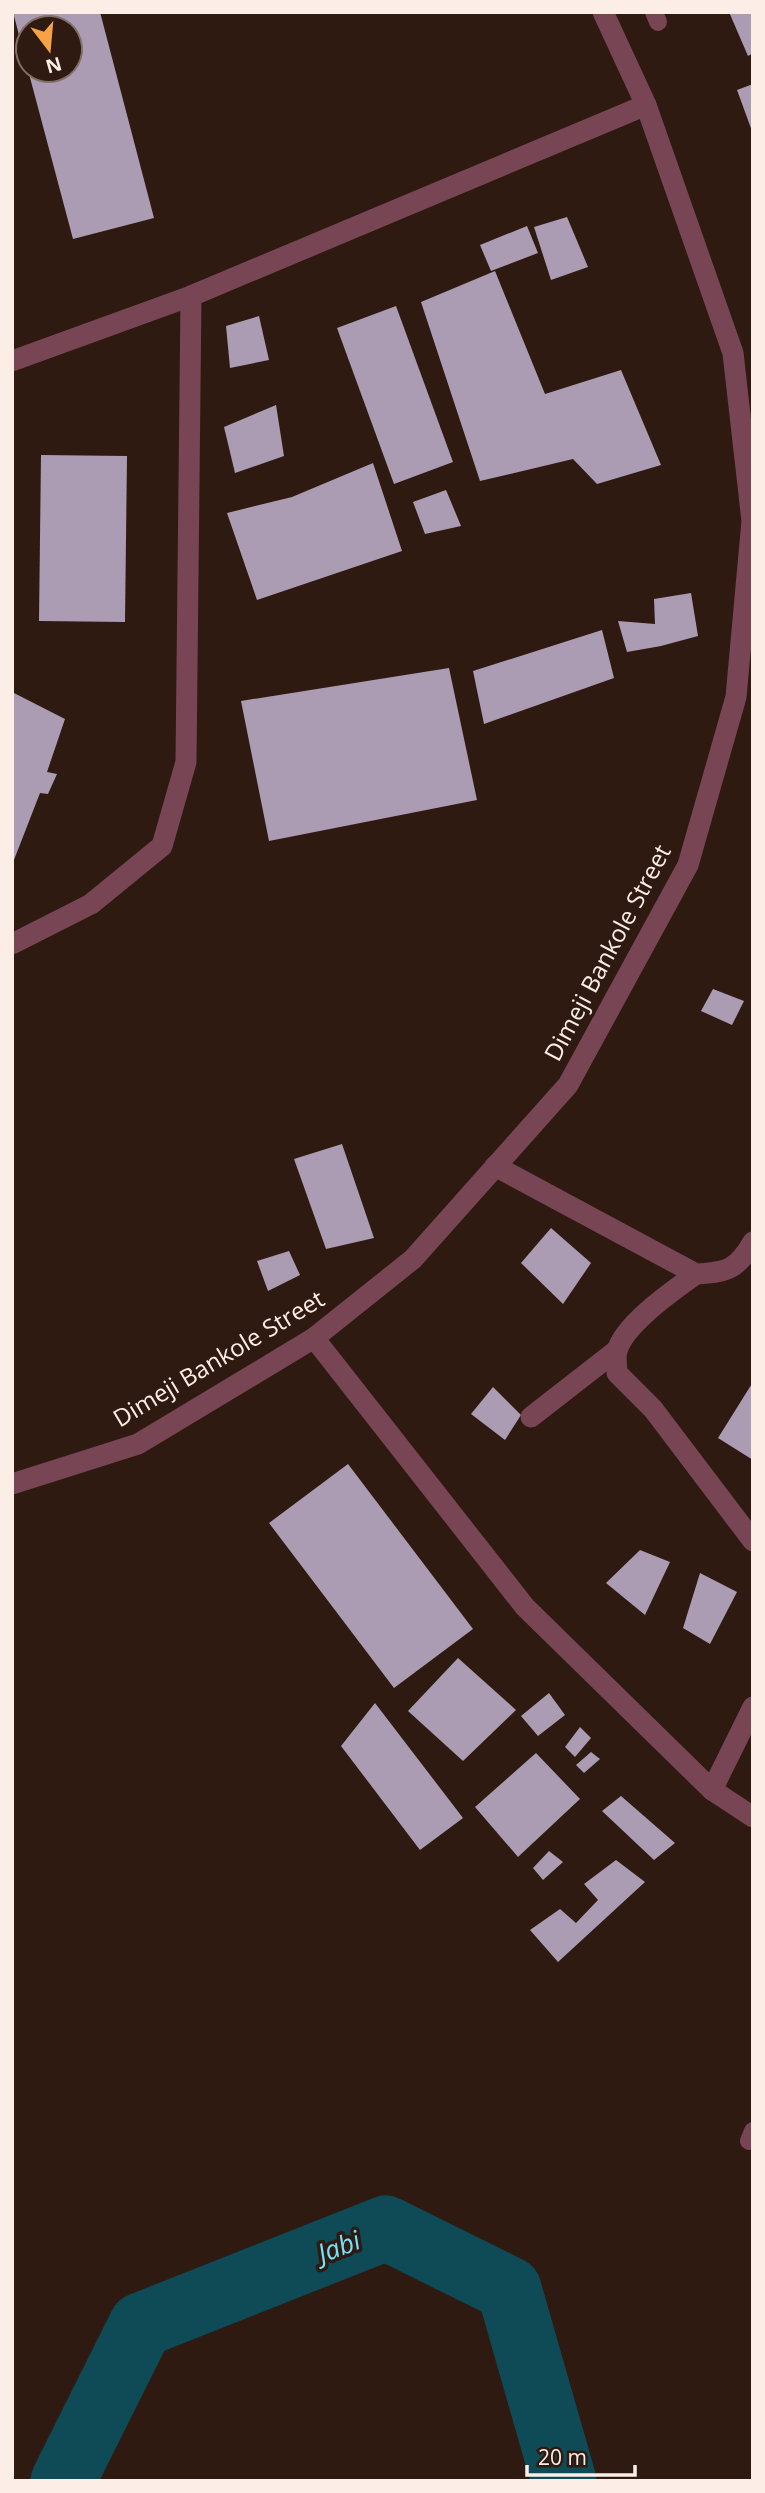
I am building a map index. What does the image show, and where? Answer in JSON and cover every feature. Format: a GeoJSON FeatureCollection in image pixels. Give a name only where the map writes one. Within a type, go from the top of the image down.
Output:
{"type":"FeatureCollection","features":[{"type":"Feature","properties":{"kind":"street","name":"Dimeji Bankole Street"},"geometry":{"type":"LineString","coordinates":[[12,1483],[138,1444],[314,1338],[413,1259],[568,1085],[688,865],[744,698],[752,520],[733,353],[646,104],[603,12]]}},
{"type":"Feature","properties":{"kind":"street"},"geometry":{"type":"LineString","coordinates":[[12,361],[191,296],[646,104]]}},
{"type":"Feature","properties":{"kind":"street"},"geometry":{"type":"LineString","coordinates":[[12,944],[91,904],[162,845],[186,762],[191,296]]}},
{"type":"Feature","properties":{"kind":"street"},"geometry":{"type":"LineString","coordinates":[[495,1166],[696,1274]]}},
{"type":"Feature","properties":{"kind":"street"},"geometry":{"type":"LineString","coordinates":[[531,1418],[617,1350],[651,1307],[696,1274],[724,1272],[743,1260],[753,1242]]}},
{"type":"Feature","properties":{"kind":"street"},"geometry":{"type":"LineString","coordinates":[[314,1338],[525,1607],[712,1790],[753,1817]]}},
{"type":"Feature","properties":{"kind":"street"},"geometry":{"type":"LineString","coordinates":[[617,1350],[617,1373],[653,1409],[753,1541]]}},
{"type":"Feature","properties":{"kind":"street"},"geometry":{"type":"LineString","coordinates":[[712,1790],[753,1707]]}},
{"type":"Feature","properties":{"kind":"building"},"geometry":{"type":"Polygon","coordinates":[[[13,12],[100,12],[154,218],[73,239],[32,84],[84,84],[84,14],[14,16],[13,12]]]}},
{"type":"Feature","properties":{"kind":"building"},"geometry":{"type":"Polygon","coordinates":[[[729,12],[753,12],[753,53],[748,56],[729,12]]]}},
{"type":"Feature","properties":{"kind":"building"},"geometry":{"type":"Polygon","coordinates":[[[753,84],[753,131],[752,131],[737,90],[753,84]]]}},
{"type":"Feature","properties":{"kind":"building"},"geometry":{"type":"Polygon","coordinates":[[[567,217],[588,267],[551,280],[534,227],[567,217]]]}},
{"type":"Feature","properties":{"kind":"building"},"geometry":{"type":"Polygon","coordinates":[[[527,226],[538,253],[491,271],[480,245],[527,226]]]}},
{"type":"Feature","properties":{"kind":"building"},"geometry":{"type":"Polygon","coordinates":[[[495,271],[545,394],[621,370],[661,465],[597,484],[573,459],[480,481],[421,302],[495,271]]]}},
{"type":"Feature","properties":{"kind":"building"},"geometry":{"type":"Polygon","coordinates":[[[396,306],[453,462],[394,484],[337,328],[396,306]]]}},
{"type":"Feature","properties":{"kind":"building"},"geometry":{"type":"Polygon","coordinates":[[[259,316],[269,360],[230,368],[226,326],[259,316]]]}},
{"type":"Feature","properties":{"kind":"building"},"geometry":{"type":"Polygon","coordinates":[[[276,405],[284,456],[235,473],[224,427],[276,405]]]}},
{"type":"Feature","properties":{"kind":"building"},"geometry":{"type":"Polygon","coordinates":[[[41,455],[127,456],[125,622],[39,621],[41,455]]]}},
{"type":"Feature","properties":{"kind":"building"},"geometry":{"type":"Polygon","coordinates":[[[373,463],[402,551],[257,600],[227,513],[292,497],[373,463]]]}},
{"type":"Feature","properties":{"kind":"building"},"geometry":{"type":"Polygon","coordinates":[[[446,490],[461,526],[425,534],[413,502],[446,490]]]}},
{"type":"Feature","properties":{"kind":"building"},"geometry":{"type":"Polygon","coordinates":[[[691,593],[698,636],[627,652],[618,621],[655,624],[654,599],[691,593]]]}},
{"type":"Feature","properties":{"kind":"building"},"geometry":{"type":"Polygon","coordinates":[[[602,630],[614,678],[484,724],[473,671],[602,630]]]}},
{"type":"Feature","properties":{"kind":"building"},"geometry":{"type":"Polygon","coordinates":[[[449,668],[477,800],[269,841],[241,701],[449,668]]]}},
{"type":"Feature","properties":{"kind":"building"},"geometry":{"type":"Polygon","coordinates":[[[12,692],[65,719],[47,772],[57,774],[48,794],[40,793],[12,865],[12,692]]]}},
{"type":"Feature","properties":{"kind":"building"},"geometry":{"type":"Polygon","coordinates":[[[713,989],[744,1001],[732,1025],[701,1011],[713,989]]]}},
{"type":"Feature","properties":{"kind":"building"},"geometry":{"type":"Polygon","coordinates":[[[342,1144],[374,1238],[326,1249],[294,1159],[342,1144]]]}},
{"type":"Feature","properties":{"kind":"building"},"geometry":{"type":"Polygon","coordinates":[[[551,1228],[591,1263],[563,1304],[521,1263],[551,1228]]]}},
{"type":"Feature","properties":{"kind":"building"},"geometry":{"type":"Polygon","coordinates":[[[289,1251],[300,1275],[268,1291],[257,1261],[289,1251]]]}},
{"type":"Feature","properties":{"kind":"building"},"geometry":{"type":"Polygon","coordinates":[[[753,1382],[753,1460],[718,1438],[753,1382]]]}},
{"type":"Feature","properties":{"kind":"building"},"geometry":{"type":"Polygon","coordinates":[[[493,1387],[521,1415],[505,1440],[471,1414],[493,1387]]]}},
{"type":"Feature","properties":{"kind":"building"},"geometry":{"type":"Polygon","coordinates":[[[348,1464],[473,1629],[394,1688],[269,1523],[348,1464]]]}},
{"type":"Feature","properties":{"kind":"building"},"geometry":{"type":"Polygon","coordinates":[[[640,1550],[670,1562],[645,1615],[606,1583],[640,1550]]]}},
{"type":"Feature","properties":{"kind":"building"},"geometry":{"type":"Polygon","coordinates":[[[700,1573],[737,1592],[710,1644],[683,1628],[700,1573]]]}},
{"type":"Feature","properties":{"kind":"building"},"geometry":{"type":"Polygon","coordinates":[[[458,1658],[516,1710],[463,1761],[408,1711],[458,1658]]]}},
{"type":"Feature","properties":{"kind":"building"},"geometry":{"type":"Polygon","coordinates":[[[549,1693],[565,1715],[538,1736],[521,1716],[549,1693]]]}},
{"type":"Feature","properties":{"kind":"building"},"geometry":{"type":"Polygon","coordinates":[[[375,1703],[463,1818],[420,1850],[341,1746],[375,1703]]]}},
{"type":"Feature","properties":{"kind":"building"},"geometry":{"type":"Polygon","coordinates":[[[580,1727],[591,1738],[575,1757],[565,1747],[580,1727]]]}},
{"type":"Feature","properties":{"kind":"building"},"geometry":{"type":"Polygon","coordinates":[[[591,1752],[600,1759],[584,1773],[576,1765],[591,1752]]]}},
{"type":"Feature","properties":{"kind":"building"},"geometry":{"type":"Polygon","coordinates":[[[536,1753],[580,1799],[518,1857],[475,1807],[536,1753]]]}},
{"type":"Feature","properties":{"kind":"building"},"geometry":{"type":"Polygon","coordinates":[[[621,1796],[675,1843],[654,1860],[602,1811],[621,1796]]]}},
{"type":"Feature","properties":{"kind":"building"},"geometry":{"type":"Polygon","coordinates":[[[549,1851],[563,1862],[543,1880],[533,1868],[549,1851]]]}},
{"type":"Feature","properties":{"kind":"building"},"geometry":{"type":"Polygon","coordinates":[[[616,1860],[645,1882],[558,1962],[530,1930],[560,1909],[576,1923],[598,1900],[584,1884],[616,1860]]]}},
{"type":"Feature","properties":{"kind":"waterway","name":"Jabi"},"geometry":{"type":"LineString","coordinates":[[63,2481],[141,2325],[386,2228],[509,2289],[564,2481]]}}]}
